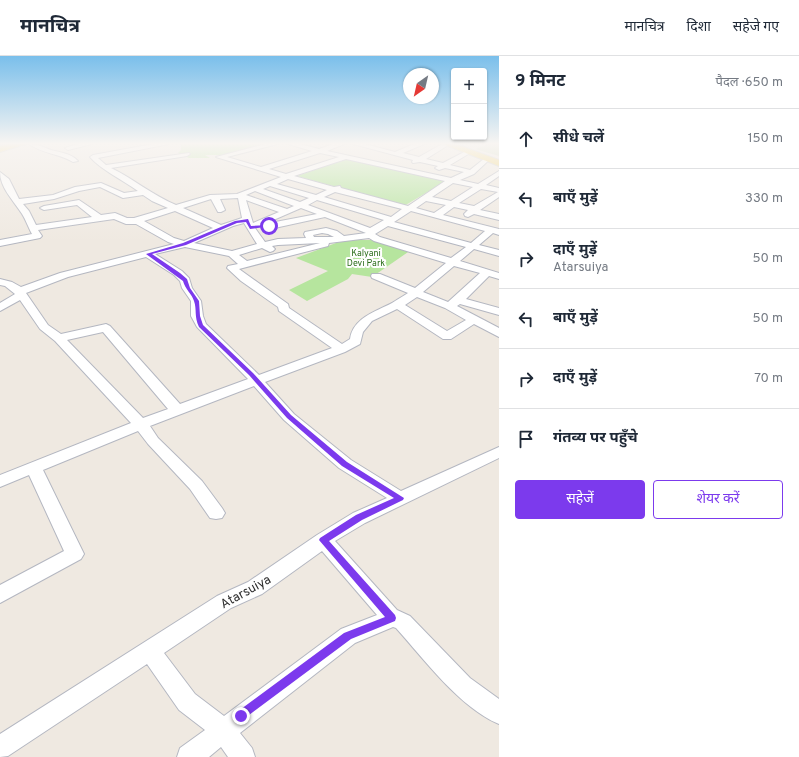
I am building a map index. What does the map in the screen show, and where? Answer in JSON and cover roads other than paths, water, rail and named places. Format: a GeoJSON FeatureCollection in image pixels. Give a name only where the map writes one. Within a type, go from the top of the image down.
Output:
{"type":"FeatureCollection","features":[{"type":"Feature","properties":{"kind":"street"},"geometry":{"type":"LineString","coordinates":[[0,243],[37,236],[25,211],[12,198],[3,177]]}},
{"type":"Feature","properties":{"kind":"street"},"geometry":{"type":"LineString","coordinates":[[123,177],[155,199],[220,228]]}},
{"type":"Feature","properties":{"kind":"street"},"geometry":{"type":"LineString","coordinates":[[242,196],[241,194],[288,177],[337,188],[409,209],[495,231]]}},
{"type":"Feature","properties":{"kind":"street"},"geometry":{"type":"LineString","coordinates":[[430,177],[499,190]]}},
{"type":"Feature","properties":{"kind":"street"},"geometry":{"type":"LineString","coordinates":[[341,349],[283,309],[284,306],[271,296],[251,285],[232,268],[310,249],[337,240],[370,233],[451,181],[461,177]]}},
{"type":"Feature","properties":{"kind":"street"},"geometry":{"type":"LineString","coordinates":[[435,216],[495,177]]}},
{"type":"Feature","properties":{"kind":"street"},"geometry":{"type":"LineString","coordinates":[[270,184],[472,247],[499,253]]}},
{"type":"Feature","properties":{"kind":"street"},"geometry":{"type":"LineString","coordinates":[[16,202],[63,194],[78,189],[101,185],[123,196],[145,192]]}},
{"type":"Feature","properties":{"kind":"street"},"geometry":{"type":"LineString","coordinates":[[0,308],[22,293],[64,275],[184,244],[204,237],[220,228],[249,224],[287,212],[337,188]]}},
{"type":"Feature","properties":{"kind":"street"},"geometry":{"type":"LineString","coordinates":[[256,189],[327,214],[370,233],[377,239],[499,276]]}},
{"type":"Feature","properties":{"kind":"street"},"geometry":{"type":"LineString","coordinates":[[63,194],[73,203]]}},
{"type":"Feature","properties":{"kind":"street"},"geometry":{"type":"LineString","coordinates":[[458,222],[499,194]]}},
{"type":"Feature","properties":{"kind":"street"},"geometry":{"type":"LineString","coordinates":[[242,196],[249,224],[263,246],[282,256]]}},
{"type":"Feature","properties":{"kind":"street"},"geometry":{"type":"LineString","coordinates":[[33,228],[115,216],[126,221],[135,221],[210,197],[242,196],[287,212]]}},
{"type":"Feature","properties":{"kind":"street"},"geometry":{"type":"LineString","coordinates":[[217,197],[215,200],[220,210]]}},
{"type":"Feature","properties":{"kind":"street"},"geometry":{"type":"LineString","coordinates":[[424,198],[453,204],[499,217]]}},
{"type":"Feature","properties":{"kind":"street"},"geometry":{"type":"LineString","coordinates":[[25,211],[81,203],[99,218]]}},
{"type":"Feature","properties":{"kind":"street"},"geometry":{"type":"LineString","coordinates":[[249,224],[259,228],[327,214]]}},
{"type":"Feature","properties":{"kind":"street"},"geometry":{"type":"LineString","coordinates":[[135,221],[171,240],[232,254],[278,242],[337,240]]}},
{"type":"Feature","properties":{"kind":"street"},"geometry":{"type":"LineString","coordinates":[[0,481],[177,410],[341,349],[356,341],[357,331],[368,319],[397,305],[415,293],[472,247],[495,231]]}},
{"type":"Feature","properties":{"kind":"street"},"geometry":{"type":"LineString","coordinates":[[278,242],[296,252]]}},
{"type":"Feature","properties":{"kind":"street"},"geometry":{"type":"LineString","coordinates":[[148,254],[185,280],[187,288],[196,301],[197,316],[201,325],[257,381],[289,417],[345,464],[400,498]]}},
{"type":"Feature","properties":{"kind":"street"},"geometry":{"type":"LineString","coordinates":[[232,254],[243,263],[244,266]]}},
{"type":"Feature","properties":{"kind":"street"},"geometry":{"type":"LineString","coordinates":[[454,303],[487,272]]}},
{"type":"Feature","properties":{"kind":"street"},"geometry":{"type":"LineString","coordinates":[[376,276],[415,293],[499,312]]}},
{"type":"Feature","properties":{"kind":"street"},"geometry":{"type":"LineString","coordinates":[[0,282],[12,285],[22,293],[44,326],[59,338],[141,424],[153,441],[196,485],[216,513]]}},
{"type":"Feature","properties":{"kind":"street"},"geometry":{"type":"LineString","coordinates":[[454,303],[475,319],[499,333]]}},
{"type":"Feature","properties":{"kind":"street"},"geometry":{"type":"LineString","coordinates":[[397,305],[447,336],[475,319]]}},
{"type":"Feature","properties":{"kind":"street"},"geometry":{"type":"LineString","coordinates":[[59,338],[106,328],[177,410]]}},
{"type":"Feature","properties":{"kind":"street","name":"Atarsuiya"},"geometry":{"type":"LineString","coordinates":[[0,748],[224,602],[255,588],[323,540],[359,518],[499,452]]}},
{"type":"Feature","properties":{"kind":"street"},"geometry":{"type":"LineString","coordinates":[[0,595],[75,554],[34,468]]}},
{"type":"Feature","properties":{"kind":"street"},"geometry":{"type":"LineString","coordinates":[[323,540],[392,618]]}},
{"type":"Feature","properties":{"kind":"street"},"geometry":{"type":"LineString","coordinates":[[188,757],[348,636],[392,618],[399,619],[403,622],[462,686],[499,713]]}},
{"type":"Feature","properties":{"kind":"street"},"geometry":{"type":"LineString","coordinates":[[149,650],[186,702],[223,730],[243,757]]}},
{"type":"Feature","properties":{"kind":"park label","name":"Kalyani Devi Park"},"geometry":{"type":"Point","coordinates":[366,258]}}]}
